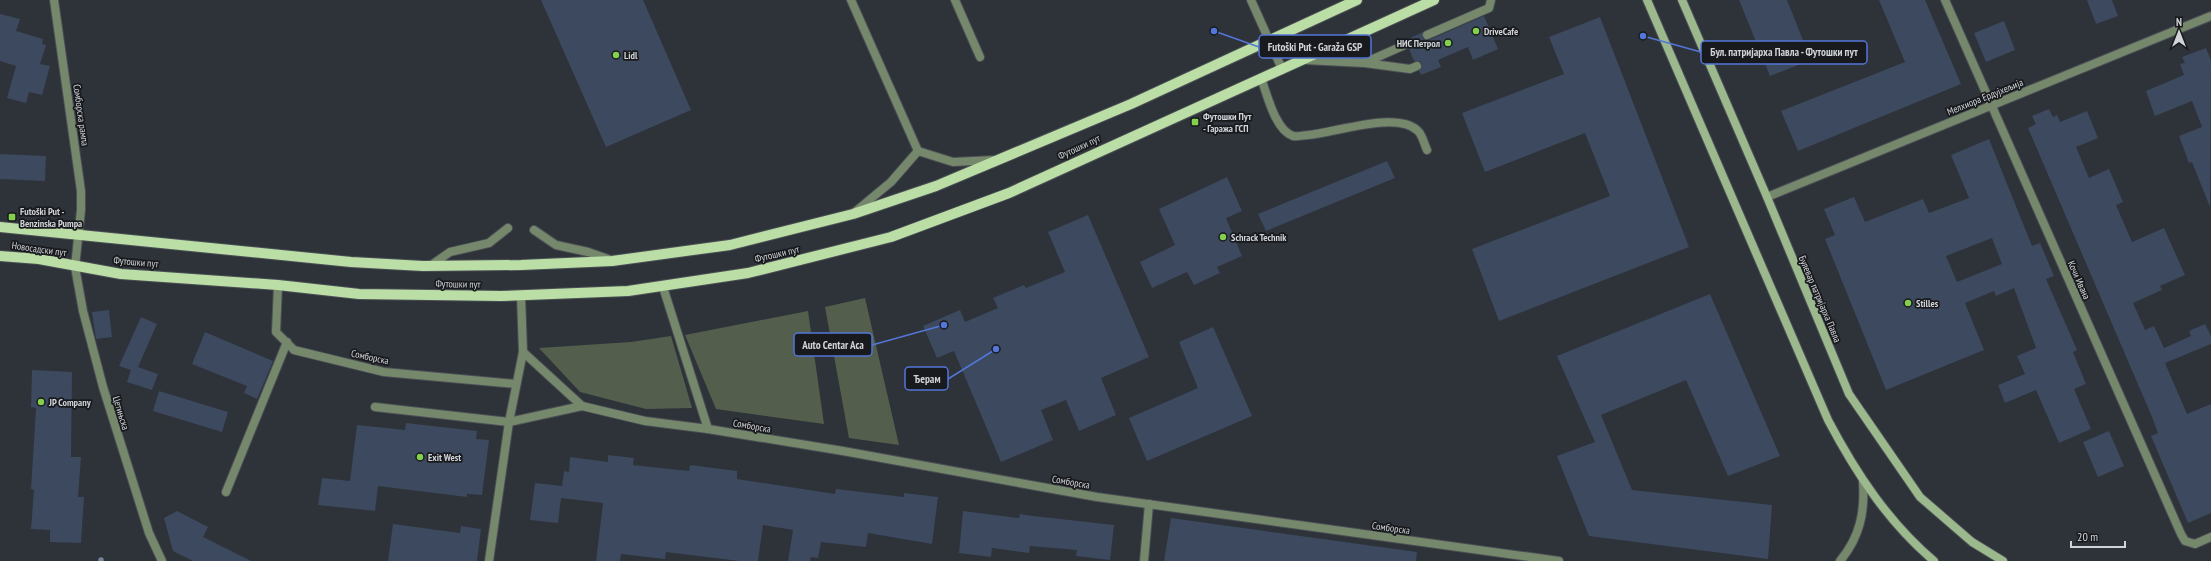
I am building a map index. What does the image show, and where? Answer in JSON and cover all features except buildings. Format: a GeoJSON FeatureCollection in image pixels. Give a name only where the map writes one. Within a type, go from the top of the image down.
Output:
{"type":"FeatureCollection","features":[{"type":"Feature","properties":{"kind":"main road","name":"Футошки пут"},"geometry":{"type":"LineString","coordinates":[[78,234],[351,262],[430,266],[521,265],[612,261],[730,245],[853,214],[936,186],[1131,104],[1357,0]]}},
{"type":"Feature","properties":{"kind":"main road","name":"Футошки пут"},"geometry":{"type":"LineString","coordinates":[[75,267],[121,274],[278,285],[359,294],[521,296],[628,291],[663,287],[748,273],[891,237],[1009,193],[1261,78],[1305,60],[1434,0]]}},
{"type":"Feature","properties":{"kind":"main road"},"geometry":{"type":"LineString","coordinates":[[1647,0],[1828,420],[1863,482],[1910,541],[1934,561]]}},
{"type":"Feature","properties":{"kind":"main road","name":"Булевар патријарха Павла"},"geometry":{"type":"LineString","coordinates":[[1682,0],[1767,197],[1849,394],[1920,497],[1972,542],[2003,561]]}},
{"type":"Feature","properties":{"kind":"main road","name":"Новосадски пут"},"geometry":{"type":"LineString","coordinates":[[0,227],[78,234]]}},
{"type":"Feature","properties":{"kind":"main road","name":"Новосадски пут"},"geometry":{"type":"LineString","coordinates":[[0,256],[39,259],[75,267]]}},
{"type":"Feature","properties":{"kind":"street","name":"Сомборска рампа"},"geometry":{"type":"LineString","coordinates":[[54,0],[81,191],[75,267]]}},
{"type":"Feature","properties":{"kind":"street"},"geometry":{"type":"LineString","coordinates":[[851,0],[918,151],[953,162],[1000,160]]}},
{"type":"Feature","properties":{"kind":"street"},"geometry":{"type":"LineString","coordinates":[[955,0],[980,57]]}},
{"type":"Feature","properties":{"kind":"street"},"geometry":{"type":"LineString","coordinates":[[1251,0],[1282,69]]}},
{"type":"Feature","properties":{"kind":"street"},"geometry":{"type":"LineString","coordinates":[[1427,35],[1449,27],[1489,8],[1492,0]]}},
{"type":"Feature","properties":{"kind":"street","name":"Кочи Ивана"},"geometry":{"type":"LineString","coordinates":[[1945,0],[2181,534],[2185,541],[2195,544],[2211,537]]}},
{"type":"Feature","properties":{"kind":"street","name":"Мелхиора Ердујхељија"},"geometry":{"type":"LineString","coordinates":[[1767,197],[2211,16]]}},
{"type":"Feature","properties":{"kind":"street"},"geometry":{"type":"LineString","coordinates":[[1364,63],[1407,44]]}},
{"type":"Feature","properties":{"kind":"street"},"geometry":{"type":"LineString","coordinates":[[1305,60],[1364,63],[1410,69],[1417,66]]}},
{"type":"Feature","properties":{"kind":"street"},"geometry":{"type":"LineString","coordinates":[[1261,78],[1276,119],[1284,130],[1293,136],[1316,135],[1371,124],[1399,123],[1412,126],[1418,131],[1426,150]]}},
{"type":"Feature","properties":{"kind":"street"},"geometry":{"type":"LineString","coordinates":[[853,214],[891,182],[918,151]]}},
{"type":"Feature","properties":{"kind":"street"},"geometry":{"type":"LineString","coordinates":[[430,266],[450,252],[489,244],[508,228]]}},
{"type":"Feature","properties":{"kind":"street"},"geometry":{"type":"LineString","coordinates":[[534,230],[556,245],[588,252],[612,261]]}},
{"type":"Feature","properties":{"kind":"street","name":"Цетињска"},"geometry":{"type":"LineString","coordinates":[[75,267],[83,311],[103,387],[149,534],[162,561]]}},
{"type":"Feature","properties":{"kind":"street","name":"Сомборска"},"geometry":{"type":"LineString","coordinates":[[278,285],[276,332],[294,350],[384,372],[516,384]]}},
{"type":"Feature","properties":{"kind":"street"},"geometry":{"type":"LineString","coordinates":[[663,287],[708,429]]}},
{"type":"Feature","properties":{"kind":"street"},"geometry":{"type":"LineString","coordinates":[[489,561],[509,422],[524,352],[521,296]]}},
{"type":"Feature","properties":{"kind":"street"},"geometry":{"type":"LineString","coordinates":[[226,492],[287,342]]}},
{"type":"Feature","properties":{"kind":"street","name":"Сомборска"},"geometry":{"type":"LineString","coordinates":[[524,352],[582,406]]}},
{"type":"Feature","properties":{"kind":"street","name":"Сомборска"},"geometry":{"type":"LineString","coordinates":[[375,407],[509,422],[582,406],[645,421],[708,429],[1149,504],[1559,561]]}},
{"type":"Feature","properties":{"kind":"street"},"geometry":{"type":"LineString","coordinates":[[1840,561],[1850,550],[1859,529],[1863,514],[1863,482]]}},
{"type":"Feature","properties":{"kind":"street"},"geometry":{"type":"LineString","coordinates":[[1144,561],[1149,504]]}},
{"type":"Feature","properties":{"kind":"green space"},"geometry":{"type":"Polygon","coordinates":[[[865,298],[899,445],[849,438],[825,307],[865,298]]]}},
{"type":"Feature","properties":{"kind":"green space"},"geometry":{"type":"Polygon","coordinates":[[[808,311],[824,424],[716,409],[685,335],[808,311]]]}},
{"type":"Feature","properties":{"kind":"green space"},"geometry":{"type":"Polygon","coordinates":[[[671,336],[692,408],[646,409],[580,392],[539,348],[631,342],[671,336]]]}},
{"type":"Feature","properties":{"kind":"place","name":"Futoški Put - Garaža GSP"},"geometry":{"type":"Point","coordinates":[1214,31]}},
{"type":"Feature","properties":{"kind":"place","name":"DriveCafe"},"geometry":{"type":"Point","coordinates":[1476,31]}},
{"type":"Feature","properties":{"kind":"place","name":"Бул. патријарха Павла - Футошки пут"},"geometry":{"type":"Point","coordinates":[1643,36]}},
{"type":"Feature","properties":{"kind":"place","name":"НИС Петрол"},"geometry":{"type":"Point","coordinates":[1448,43]}},
{"type":"Feature","properties":{"kind":"place","name":"Lidl"},"geometry":{"type":"Point","coordinates":[616,55]}},
{"type":"Feature","properties":{"kind":"place","name":"Футошки Пут - Гаража ГСП"},"geometry":{"type":"Point","coordinates":[1195,122]}},
{"type":"Feature","properties":{"kind":"place","name":"Futoški Put - Benzinska Pumpa"},"geometry":{"type":"Point","coordinates":[12,217]}},
{"type":"Feature","properties":{"kind":"place","name":"Schrack Technik"},"geometry":{"type":"Point","coordinates":[1223,237]}},
{"type":"Feature","properties":{"kind":"place","name":"Stilles"},"geometry":{"type":"Point","coordinates":[1908,303]}},
{"type":"Feature","properties":{"kind":"place","name":"Auto Centar Aca"},"geometry":{"type":"Point","coordinates":[944,325]}},
{"type":"Feature","properties":{"kind":"place","name":"Ђерам"},"geometry":{"type":"Point","coordinates":[996,349]}},
{"type":"Feature","properties":{"kind":"place","name":"JP Company"},"geometry":{"type":"Point","coordinates":[41,402]}},
{"type":"Feature","properties":{"kind":"place","name":"Exit West"},"geometry":{"type":"Point","coordinates":[420,457]}}]}
